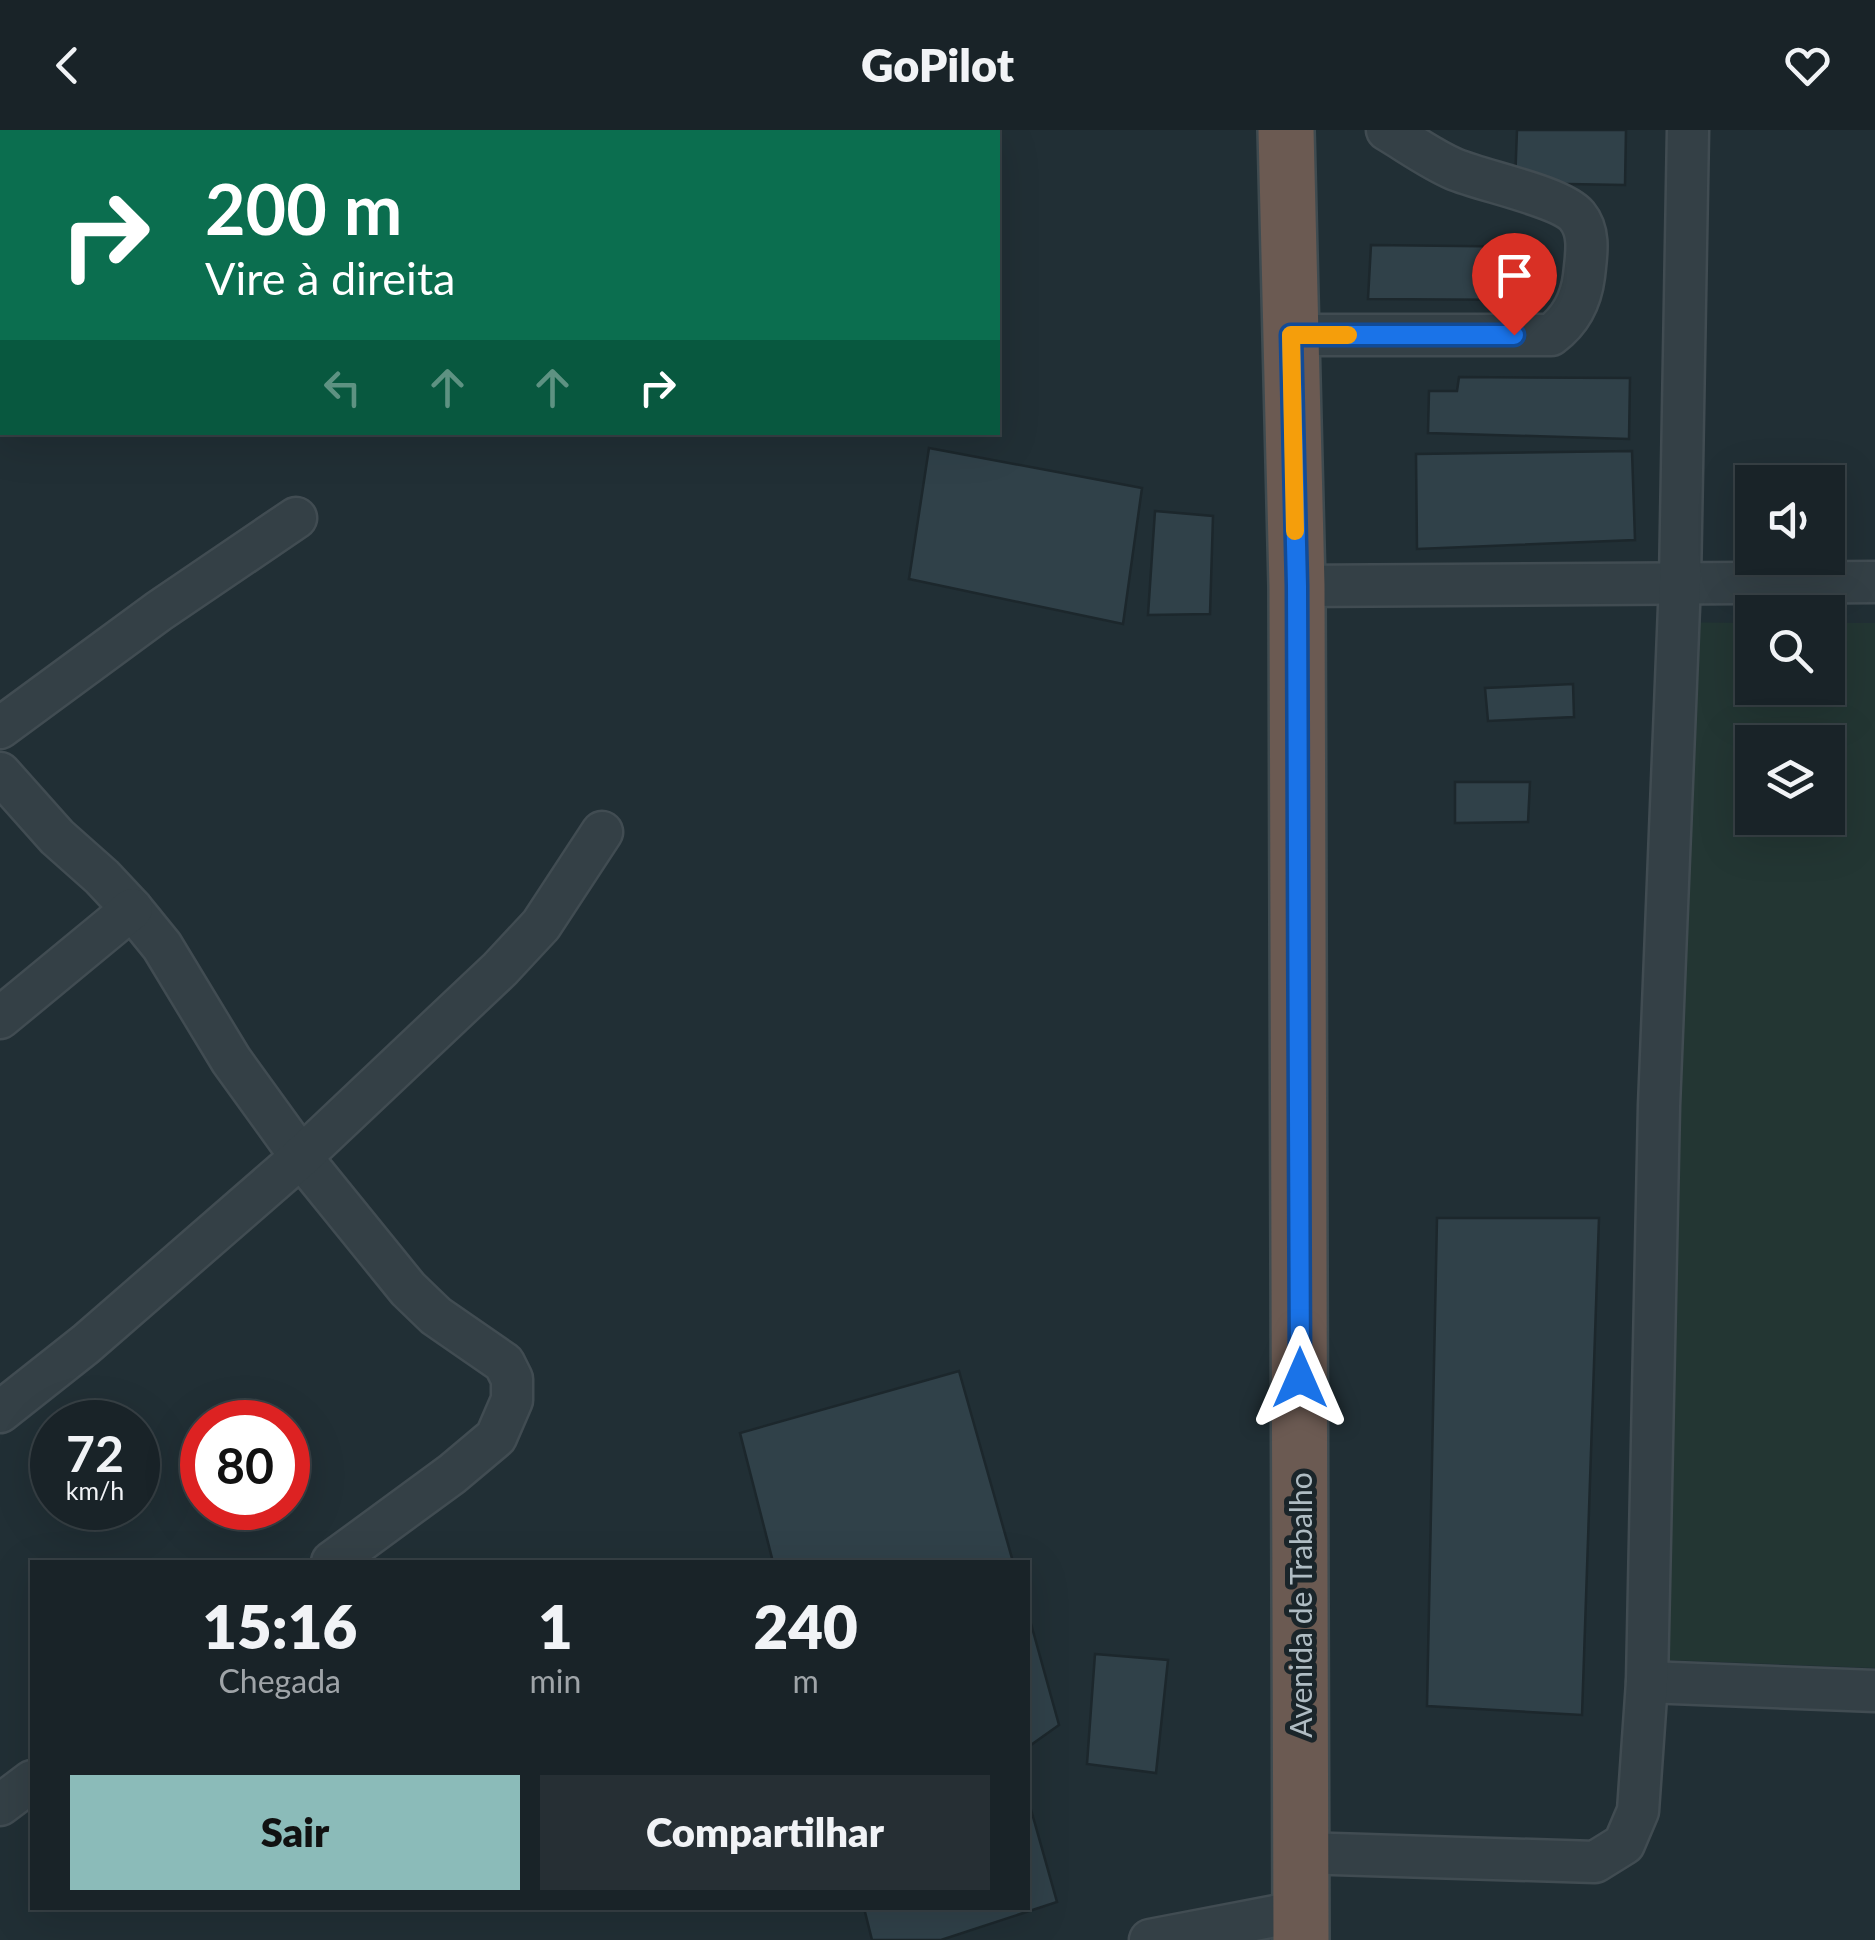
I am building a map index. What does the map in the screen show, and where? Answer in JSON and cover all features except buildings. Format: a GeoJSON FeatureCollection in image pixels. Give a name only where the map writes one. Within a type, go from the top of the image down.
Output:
{"type":"FeatureCollection","features":[{"type":"Feature","properties":{"kind":"highway","name":"Avenida de Trabalho"},"geometry":{"type":"LineString","coordinates":[[1286,130],[1297,586],[1301,1925]]}},
{"type":"Feature","properties":{"kind":"street"},"geometry":{"type":"LineString","coordinates":[[1291,335],[1551,334],[1565,325],[1581,295],[1587,246],[1584,228],[1576,214],[1454,168],[1387,130]]}},
{"type":"Feature","properties":{"kind":"street"},"geometry":{"type":"LineString","coordinates":[[1301,1853],[1596,1862],[1624,1844],[1638,1811],[1647,1682],[1658,1106],[1680,582],[1688,130]]}},
{"type":"Feature","properties":{"kind":"street"},"geometry":{"type":"LineString","coordinates":[[0,728],[159,611],[296,518]]}},
{"type":"Feature","properties":{"kind":"street"},"geometry":{"type":"LineString","coordinates":[[1297,586],[1875,582]]}},
{"type":"Feature","properties":{"kind":"street"},"geometry":{"type":"LineString","coordinates":[[0,773],[56,838],[102,877],[162,946],[232,1060],[301,1157],[422,1304],[504,1363],[512,1379],[512,1400],[496,1437],[335,1560]]}},
{"type":"Feature","properties":{"kind":"street"},"geometry":{"type":"LineString","coordinates":[[0,1412],[86,1344],[301,1157],[500,969],[541,925],[602,832]]}},
{"type":"Feature","properties":{"kind":"street"},"geometry":{"type":"LineString","coordinates":[[0,1018],[132,909]]}},
{"type":"Feature","properties":{"kind":"street"},"geometry":{"type":"LineString","coordinates":[[1647,1682],[1875,1691]]}},
{"type":"Feature","properties":{"kind":"street"},"geometry":{"type":"LineString","coordinates":[[0,1805],[30,1782]]}},
{"type":"Feature","properties":{"kind":"street"},"geometry":{"type":"LineString","coordinates":[[1150,1940],[1301,1925]]}},
{"type":"Feature","properties":{"kind":"green space"},"geometry":{"type":"Polygon","coordinates":[[[1662,622],[1735,623],[1735,705],[1845,705],[1845,623],[1875,623],[1875,1668],[1669,1660],[1662,622]]]}},
{"type":"Feature","properties":{"kind":"slow traffic"},"geometry":{"type":"LineString","coordinates":[[1295,531],[1291,335],[1348,335]]}},
{"type":"Feature","properties":{"kind":"route"},"geometry":{"type":"LineString","coordinates":[[1300,1378],[1297,586],[1291,335],[1514,335]]}}]}
